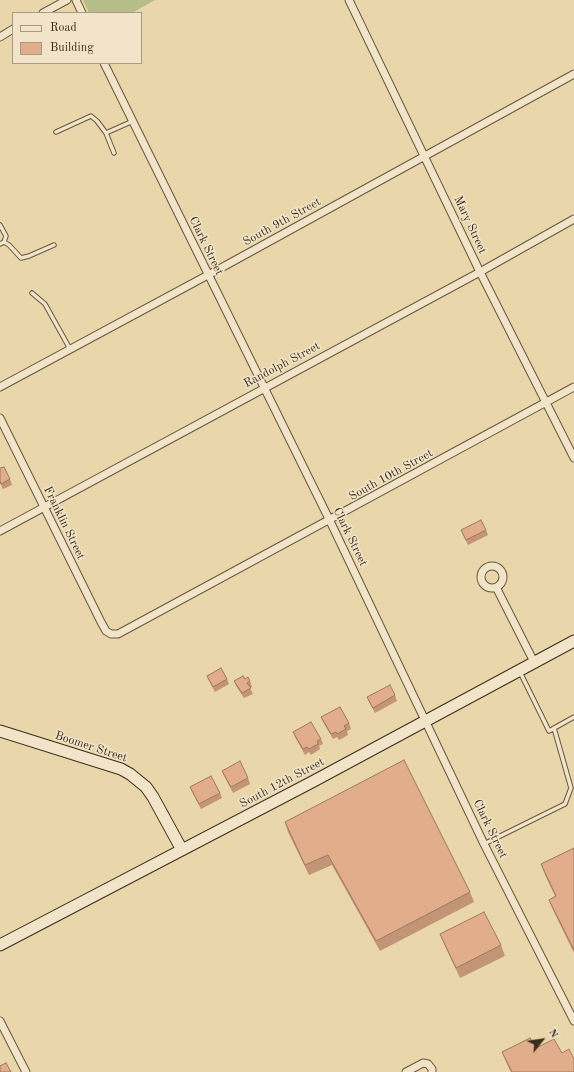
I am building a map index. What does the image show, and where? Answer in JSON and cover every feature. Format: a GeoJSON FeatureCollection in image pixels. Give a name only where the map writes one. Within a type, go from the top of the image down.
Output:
{"type":"FeatureCollection","features":[{"type":"Feature","properties":{"kind":"street"},"geometry":{"type":"LineString","coordinates":[[45,12],[67,0]]}},
{"type":"Feature","properties":{"kind":"street"},"geometry":{"type":"LineString","coordinates":[[76,0],[82,12]]}},
{"type":"Feature","properties":{"kind":"street","name":"Mary Street"},"geometry":{"type":"LineString","coordinates":[[349,0],[426,156],[480,272],[574,458]]}},
{"type":"Feature","properties":{"kind":"street"},"geometry":{"type":"LineString","coordinates":[[0,37],[12,30]]}},
{"type":"Feature","properties":{"kind":"street","name":"Clark Street"},"geometry":{"type":"LineString","coordinates":[[104,64],[330,521],[484,844],[574,1021]]}},
{"type":"Feature","properties":{"kind":"street","name":"South 9th Street"},"geometry":{"type":"LineString","coordinates":[[0,387],[208,275],[574,74]]}},
{"type":"Feature","properties":{"kind":"street","name":"Randolph Street"},"geometry":{"type":"LineString","coordinates":[[0,531],[43,506],[573,221]]}},
{"type":"Feature","properties":{"kind":"street","name":"South 10th Street"},"geometry":{"type":"LineString","coordinates":[[112,634],[118,634],[330,521],[574,387]]}},
{"type":"Feature","properties":{"kind":"street","name":"Franklin Street"},"geometry":{"type":"LineString","coordinates":[[0,418],[101,622],[106,631],[112,634]]}},
{"type":"Feature","properties":{"kind":"street"},"geometry":{"type":"LineString","coordinates":[[496,587],[534,662]]}},
{"type":"Feature","properties":{"kind":"street","name":"South 12th Street"},"geometry":{"type":"LineString","coordinates":[[0,945],[182,850],[574,641]]}},
{"type":"Feature","properties":{"kind":"street","name":"Boomer Street"},"geometry":{"type":"LineString","coordinates":[[0,731],[121,769],[130,774],[146,787],[153,796],[182,850]]}},
{"type":"Feature","properties":{"kind":"street"},"geometry":{"type":"LineString","coordinates":[[0,1021],[26,1072]]}},
{"type":"Feature","properties":{"kind":"street"},"geometry":{"type":"LineString","coordinates":[[406,1072],[423,1063],[428,1064],[432,1069],[432,1072]]}},
{"type":"Feature","properties":{"kind":"lane"},"geometry":{"type":"LineString","coordinates":[[56,132],[91,116],[106,133],[114,154]]}},
{"type":"Feature","properties":{"kind":"lane"},"geometry":{"type":"LineString","coordinates":[[106,133],[133,122]]}},
{"type":"Feature","properties":{"kind":"lane"},"geometry":{"type":"LineString","coordinates":[[0,224],[6,236],[2,243],[21,258],[54,245]]}},
{"type":"Feature","properties":{"kind":"lane"},"geometry":{"type":"LineString","coordinates":[[32,293],[45,304],[70,349]]}},
{"type":"Feature","properties":{"kind":"lane"},"geometry":{"type":"LineString","coordinates":[[519,671],[549,731],[574,717]]}},
{"type":"Feature","properties":{"kind":"lane"},"geometry":{"type":"LineString","coordinates":[[484,844],[565,804],[571,788],[554,728]]}},
{"type":"Feature","properties":{"kind":"green space"},"geometry":{"type":"Polygon","coordinates":[[[83,0],[155,0],[134,12],[89,12],[83,0]]]}},
{"type":"Feature","properties":{"kind":"building"},"geometry":{"type":"Polygon","coordinates":[[[4,467],[10,479],[1,484],[0,468],[4,467]]]}},
{"type":"Feature","properties":{"kind":"building"},"geometry":{"type":"Polygon","coordinates":[[[481,520],[486,530],[466,540],[461,530],[481,520]]]}},
{"type":"Feature","properties":{"kind":"building"},"geometry":{"type":"Polygon","coordinates":[[[221,668],[227,679],[213,687],[207,676],[221,668]]]}},
{"type":"Feature","properties":{"kind":"building"},"geometry":{"type":"Polygon","coordinates":[[[243,676],[245,679],[248,677],[250,681],[247,683],[251,688],[242,693],[234,681],[243,676]]]}},
{"type":"Feature","properties":{"kind":"building"},"geometry":{"type":"Polygon","coordinates":[[[390,685],[395,695],[373,708],[367,697],[390,685]]]}},
{"type":"Feature","properties":{"kind":"building"},"geometry":{"type":"Polygon","coordinates":[[[340,707],[349,723],[344,726],[346,729],[337,734],[336,732],[331,734],[321,717],[340,707]]]}},
{"type":"Feature","properties":{"kind":"building"},"geometry":{"type":"Polygon","coordinates":[[[311,722],[321,739],[317,741],[318,744],[309,749],[307,747],[303,749],[293,732],[311,722]]]}},
{"type":"Feature","properties":{"kind":"building"},"geometry":{"type":"Polygon","coordinates":[[[404,760],[470,892],[376,941],[328,855],[305,865],[285,822],[404,760]]]}},
{"type":"Feature","properties":{"kind":"building"},"geometry":{"type":"Polygon","coordinates":[[[240,761],[248,778],[231,787],[222,771],[240,761]]]}},
{"type":"Feature","properties":{"kind":"building"},"geometry":{"type":"Polygon","coordinates":[[[211,776],[220,793],[199,804],[190,787],[211,776]]]}},
{"type":"Feature","properties":{"kind":"building"},"geometry":{"type":"Polygon","coordinates":[[[574,848],[574,950],[549,900],[556,896],[541,864],[574,848]]]}},
{"type":"Feature","properties":{"kind":"building"},"geometry":{"type":"Polygon","coordinates":[[[484,912],[501,945],[456,968],[440,934],[484,912]]]}},
{"type":"Feature","properties":{"kind":"building"},"geometry":{"type":"Polygon","coordinates":[[[530,1038],[536,1048],[554,1039],[562,1053],[569,1049],[574,1059],[574,1072],[512,1072],[502,1052],[530,1038]]]}},
{"type":"Feature","properties":{"kind":"building"},"geometry":{"type":"Polygon","coordinates":[[[6,1063],[11,1072],[0,1072],[0,1066],[6,1063]]]}}]}
